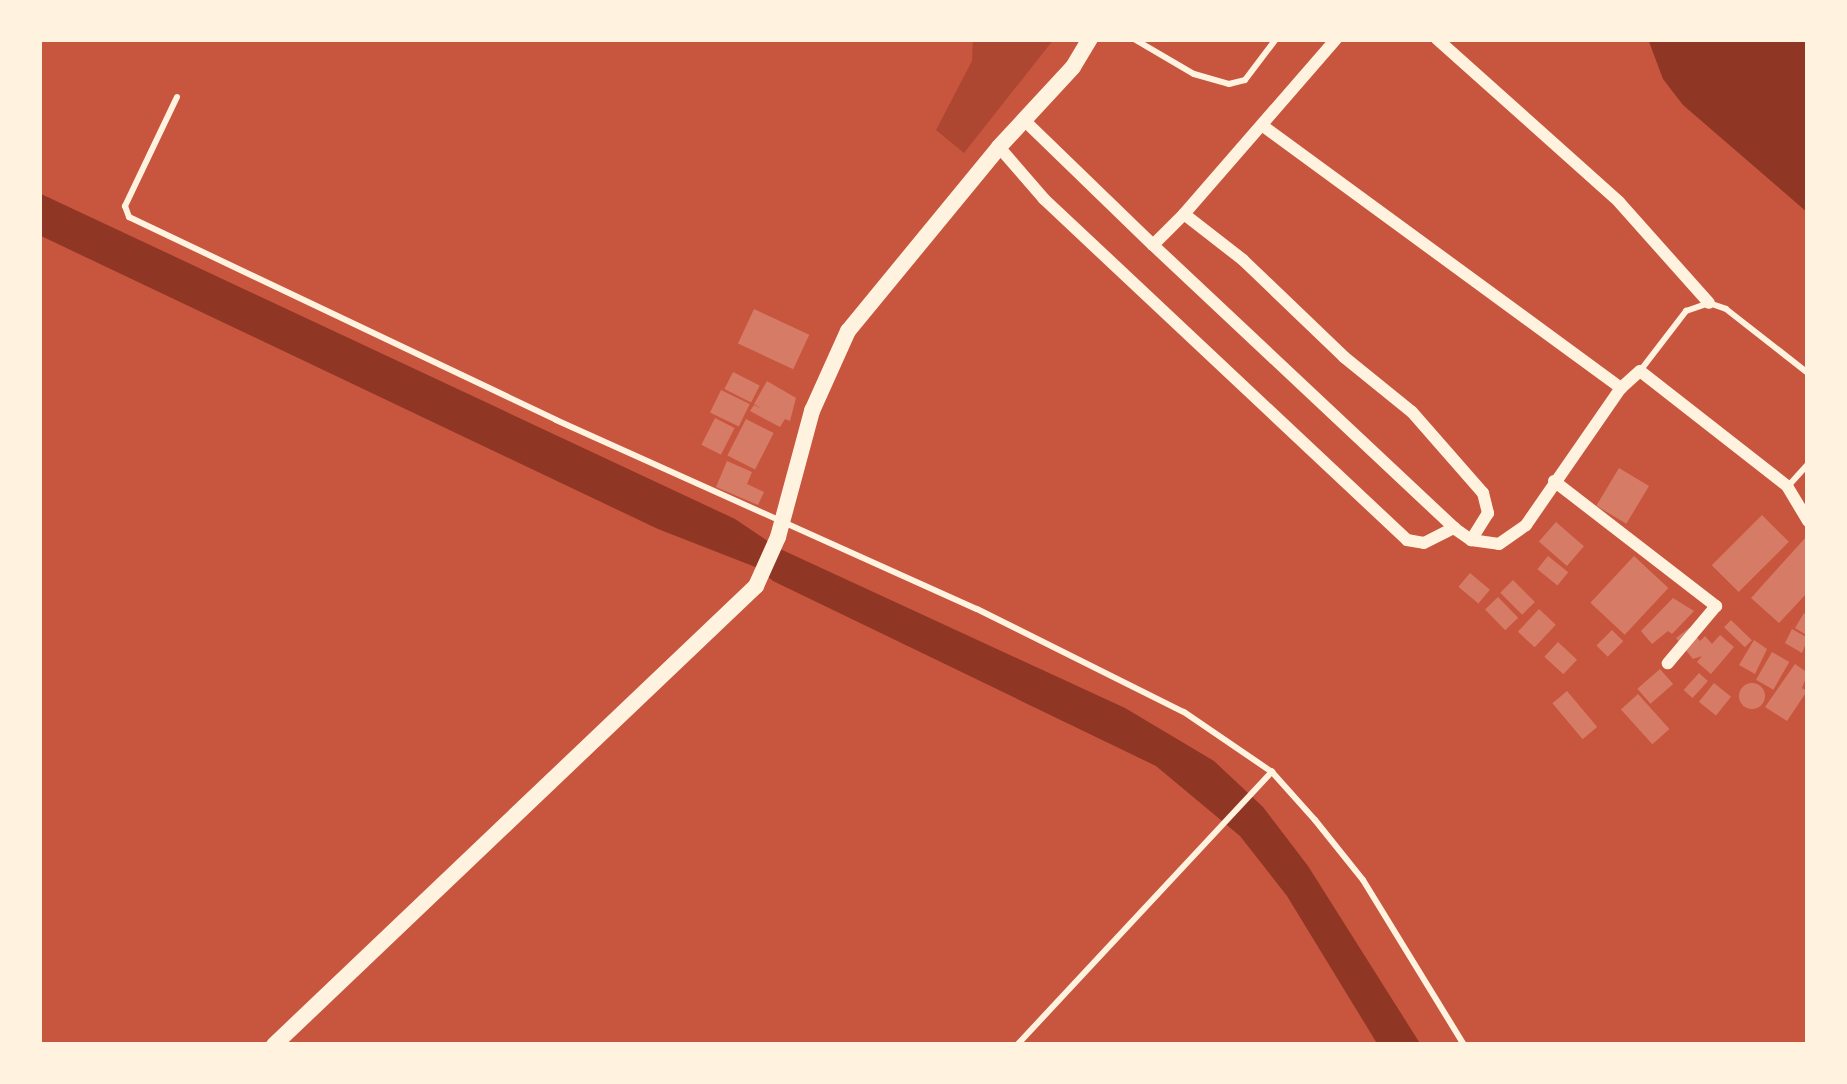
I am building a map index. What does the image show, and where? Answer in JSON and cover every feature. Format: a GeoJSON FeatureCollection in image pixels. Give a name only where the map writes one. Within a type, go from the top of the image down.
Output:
{"type":"FeatureCollection","features":[{"type":"Feature","properties":{"kind":"main road"},"geometry":{"type":"LineString","coordinates":[[274,1045],[756,586],[780,530],[812,411],[848,331],[1090,39]]}},
{"type":"Feature","properties":{"kind":"street"},"geometry":{"type":"LineString","coordinates":[[1153,245],[1336,39]]}},
{"type":"Feature","properties":{"kind":"street"},"geometry":{"type":"LineString","coordinates":[[1436,39],[1619,202],[1708,304]]}},
{"type":"Feature","properties":{"kind":"street"},"geometry":{"type":"LineString","coordinates":[[1025,121],[1471,540],[1499,544],[1526,526],[1621,388],[1640,371],[1787,486],[1808,521]]}},
{"type":"Feature","properties":{"kind":"street"},"geometry":{"type":"LineString","coordinates":[[1263,126],[1621,388]]}},
{"type":"Feature","properties":{"kind":"street"},"geometry":{"type":"LineString","coordinates":[[999,147],[1044,199],[1407,540],[1424,543],[1454,528]]}},
{"type":"Feature","properties":{"kind":"street"},"geometry":{"type":"LineString","coordinates":[[1184,214],[1244,260],[1462,464],[1483,493],[1488,513],[1471,540]]}},
{"type":"Feature","properties":{"kind":"street"},"geometry":{"type":"LineString","coordinates":[[1554,482],[1716,606],[1668,663]]}},
{"type":"Feature","properties":{"kind":"lane"},"geometry":{"type":"LineString","coordinates":[[1134,39],[1194,74],[1229,84],[1245,80],[1276,39]]}},
{"type":"Feature","properties":{"kind":"lane"},"geometry":{"type":"LineString","coordinates":[[177,97],[124,206],[129,217],[780,530],[1144,692],[1272,772],[1363,880],[1464,1045]]}},
{"type":"Feature","properties":{"kind":"lane"},"geometry":{"type":"LineString","coordinates":[[1640,371],[1686,311],[1708,304],[1726,309],[1808,373]]}},
{"type":"Feature","properties":{"kind":"lane"},"geometry":{"type":"LineString","coordinates":[[1787,486],[1808,464]]}},
{"type":"Feature","properties":{"kind":"lane"},"geometry":{"type":"LineString","coordinates":[[1017,1045],[1272,772]]}},
{"type":"Feature","properties":{"kind":"shaded area"},"geometry":{"type":"Polygon","coordinates":[[[973,39],[1054,39],[964,153],[936,130],[972,61],[973,39]]]}},
{"type":"Feature","properties":{"kind":"shaded area"},"geometry":{"type":"Polygon","coordinates":[[[1648,39],[1808,39],[1808,213],[1683,105],[1663,79],[1648,39]]]}},
{"type":"Feature","properties":{"kind":"shaded area"},"geometry":{"type":"Polygon","coordinates":[[[39,193],[735,519],[778,548],[1125,708],[1214,761],[1263,807],[1308,866],[1421,1045],[1378,1045],[1287,896],[1240,836],[1156,766],[773,581],[758,568],[658,529],[39,235],[39,193]]]}},
{"type":"Feature","properties":{"kind":"building"},"geometry":{"type":"Polygon","coordinates":[[[754,309],[809,335],[793,369],[738,343],[754,309]]]}},
{"type":"Feature","properties":{"kind":"building"},"geometry":{"type":"Polygon","coordinates":[[[733,372],[760,386],[751,403],[724,389],[733,372]]]}},
{"type":"Feature","properties":{"kind":"building"},"geometry":{"type":"Polygon","coordinates":[[[767,381],[796,398],[790,421],[785,419],[780,427],[750,411],[754,405],[762,409],[754,404],[767,381]]]}},
{"type":"Feature","properties":{"kind":"building"},"geometry":{"type":"Polygon","coordinates":[[[721,390],[750,404],[739,426],[710,412],[721,390]]]}},
{"type":"Feature","properties":{"kind":"building"},"geometry":{"type":"Polygon","coordinates":[[[715,418],[735,428],[721,455],[701,445],[715,418]]]}},
{"type":"Feature","properties":{"kind":"building"},"geometry":{"type":"Polygon","coordinates":[[[746,419],[774,433],[755,470],[727,456],[746,419]]]}},
{"type":"Feature","properties":{"kind":"building"},"geometry":{"type":"Polygon","coordinates":[[[727,461],[752,472],[747,484],[764,492],[758,505],[716,487],[727,461]]]}},
{"type":"Feature","properties":{"kind":"building"},"geometry":{"type":"Polygon","coordinates":[[[1619,468],[1649,486],[1626,524],[1596,506],[1619,468]]]}},
{"type":"Feature","properties":{"kind":"building"},"geometry":{"type":"Polygon","coordinates":[[[1762,515],[1789,542],[1739,592],[1712,565],[1762,515]]]}},
{"type":"Feature","properties":{"kind":"building"},"geometry":{"type":"Polygon","coordinates":[[[1556,522],[1584,546],[1567,566],[1539,542],[1556,522]]]}},
{"type":"Feature","properties":{"kind":"building"},"geometry":{"type":"Polygon","coordinates":[[[1806,537],[1808,592],[1779,623],[1751,598],[1806,537]]]}},
{"type":"Feature","properties":{"kind":"building"},"geometry":{"type":"Polygon","coordinates":[[[1548,556],[1568,572],[1558,586],[1537,569],[1548,556]]]}},
{"type":"Feature","properties":{"kind":"building"},"geometry":{"type":"Polygon","coordinates":[[[1634,556],[1668,588],[1625,635],[1590,603],[1634,556]]]}},
{"type":"Feature","properties":{"kind":"building"},"geometry":{"type":"Polygon","coordinates":[[[1470,573],[1490,590],[1478,604],[1458,587],[1470,573]]]}},
{"type":"Feature","properties":{"kind":"building"},"geometry":{"type":"Polygon","coordinates":[[[1513,580],[1535,602],[1522,615],[1500,593],[1513,580]]]}},
{"type":"Feature","properties":{"kind":"building"},"geometry":{"type":"Polygon","coordinates":[[[1498,597],[1518,618],[1505,630],[1485,610],[1498,597]]]}},
{"type":"Feature","properties":{"kind":"building"},"geometry":{"type":"Polygon","coordinates":[[[1673,598],[1694,611],[1672,634],[1668,631],[1652,644],[1641,631],[1673,598]]]}},
{"type":"Feature","properties":{"kind":"building"},"geometry":{"type":"Polygon","coordinates":[[[1539,609],[1556,625],[1535,647],[1518,632],[1539,609]]]}},
{"type":"Feature","properties":{"kind":"building"},"geometry":{"type":"Polygon","coordinates":[[[1804,613],[1808,616],[1808,636],[1795,628],[1804,613]]]}},
{"type":"Feature","properties":{"kind":"building"},"geometry":{"type":"Polygon","coordinates":[[[1731,620],[1752,640],[1745,647],[1724,627],[1731,620]]]}},
{"type":"Feature","properties":{"kind":"building"},"geometry":{"type":"Polygon","coordinates":[[[1689,628],[1700,641],[1705,636],[1712,644],[1720,635],[1734,647],[1711,674],[1697,662],[1702,656],[1693,659],[1676,638],[1689,628]]]}},
{"type":"Feature","properties":{"kind":"building"},"geometry":{"type":"Polygon","coordinates":[[[1792,629],[1808,638],[1802,653],[1785,643],[1792,629]]]}},
{"type":"Feature","properties":{"kind":"building"},"geometry":{"type":"Polygon","coordinates":[[[1612,630],[1623,641],[1608,657],[1596,646],[1612,630]]]}},
{"type":"Feature","properties":{"kind":"building"},"geometry":{"type":"Polygon","coordinates":[[[1754,640],[1767,649],[1755,674],[1739,665],[1754,640]]]}},
{"type":"Feature","properties":{"kind":"building"},"geometry":{"type":"Polygon","coordinates":[[[1558,642],[1577,660],[1563,674],[1544,657],[1558,642]]]}},
{"type":"Feature","properties":{"kind":"building"},"geometry":{"type":"Polygon","coordinates":[[[1772,652],[1789,662],[1773,690],[1756,680],[1772,652]]]}},
{"type":"Feature","properties":{"kind":"building"},"geometry":{"type":"Polygon","coordinates":[[[1795,664],[1808,673],[1802,688],[1807,691],[1787,721],[1765,707],[1795,664]]]}},
{"type":"Feature","properties":{"kind":"building"},"geometry":{"type":"Polygon","coordinates":[[[1660,669],[1673,684],[1650,704],[1637,689],[1660,669]]]}},
{"type":"Feature","properties":{"kind":"building"},"geometry":{"type":"Polygon","coordinates":[[[1699,673],[1708,681],[1693,698],[1684,690],[1699,673]]]}},
{"type":"Feature","properties":{"kind":"building"},"geometry":{"type":"Polygon","coordinates":[[[1714,683],[1731,697],[1716,715],[1699,702],[1714,683]]]}},
{"type":"Feature","properties":{"kind":"building"},"geometry":{"type":"Polygon","coordinates":[[[1752,683],[1765,696],[1752,709],[1739,696],[1752,683]]]}},
{"type":"Feature","properties":{"kind":"building"},"geometry":{"type":"Polygon","coordinates":[[[1567,691],[1597,727],[1583,739],[1552,703],[1567,691]]]}},
{"type":"Feature","properties":{"kind":"building"},"geometry":{"type":"Polygon","coordinates":[[[1638,694],[1669,729],[1652,744],[1621,709],[1638,694]]]}}]}
